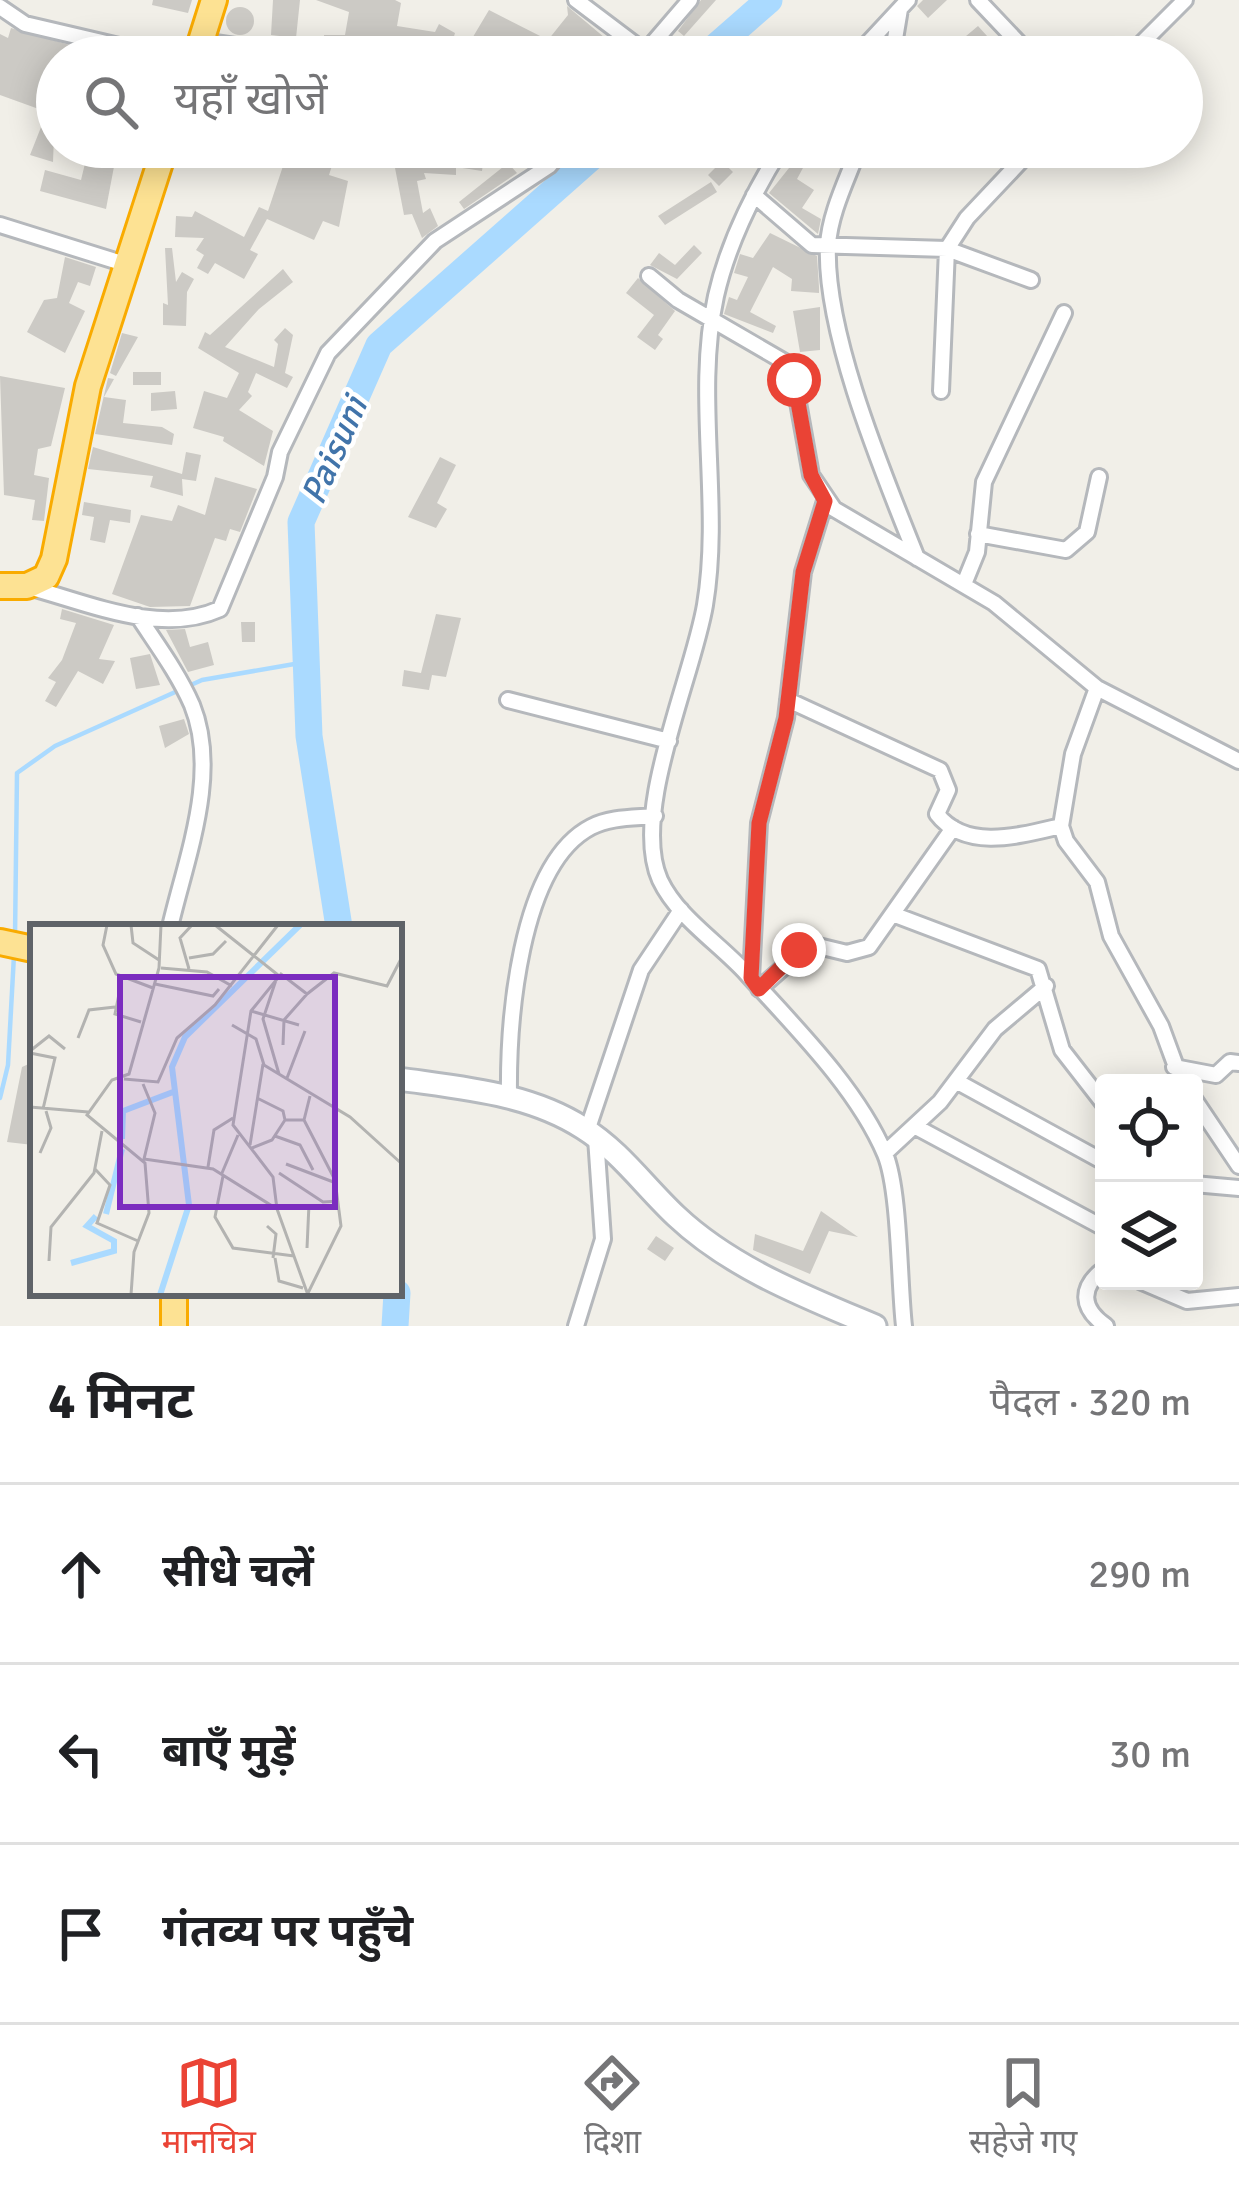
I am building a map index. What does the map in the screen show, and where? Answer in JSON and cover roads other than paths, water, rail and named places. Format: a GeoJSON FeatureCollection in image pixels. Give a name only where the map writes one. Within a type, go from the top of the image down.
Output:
{"type":"FeatureCollection","features":[{"type":"Feature","properties":{"kind":"highway"},"geometry":{"type":"LineString","coordinates":[[203,36],[214,0]]}},
{"type":"Feature","properties":{"kind":"highway"},"geometry":{"type":"LineString","coordinates":[[0,586],[27,586],[46,577],[54,559],[88,386],[158,168]]}},
{"type":"Feature","properties":{"kind":"highway"},"geometry":{"type":"LineString","coordinates":[[0,941],[30,948]]}},
{"type":"Feature","properties":{"kind":"street"},"geometry":{"type":"LineString","coordinates":[[575,0],[620,36]]}},
{"type":"Feature","properties":{"kind":"street"},"geometry":{"type":"LineString","coordinates":[[659,36],[690,0]]}},
{"type":"Feature","properties":{"kind":"street"},"geometry":{"type":"LineString","coordinates":[[978,0],[1012,36]]}},
{"type":"Feature","properties":{"kind":"street"},"geometry":{"type":"LineString","coordinates":[[1149,36],[1185,0]]}},
{"type":"Feature","properties":{"kind":"street"},"geometry":{"type":"LineString","coordinates":[[874,36],[904,4]]}},
{"type":"Feature","properties":{"kind":"street"},"geometry":{"type":"LineString","coordinates":[[897,36],[904,4]]}},
{"type":"Feature","properties":{"kind":"street"},"geometry":{"type":"LineString","coordinates":[[0,7],[25,24],[76,36]]}},
{"type":"Feature","properties":{"kind":"street"},"geometry":{"type":"LineString","coordinates":[[27,586],[138,616],[192,622],[220,609],[280,452],[328,353],[435,241],[546,168]]}},
{"type":"Feature","properties":{"kind":"street"},"geometry":{"type":"LineString","coordinates":[[770,168],[733,240],[712,317],[712,530],[706,603],[669,742],[655,816],[659,879],[681,910],[755,983],[842,1087],[884,1154],[904,1326]]}},
{"type":"Feature","properties":{"kind":"street"},"geometry":{"type":"LineString","coordinates":[[852,168],[828,246],[863,417],[917,558]]}},
{"type":"Feature","properties":{"kind":"street"},"geometry":{"type":"LineString","coordinates":[[941,391],[947,249],[967,218],[1014,168]]}},
{"type":"Feature","properties":{"kind":"street"},"geometry":{"type":"LineString","coordinates":[[754,195],[806,242],[947,249],[1030,280]]}},
{"type":"Feature","properties":{"kind":"street"},"geometry":{"type":"LineString","coordinates":[[0,226],[125,264]]}},
{"type":"Feature","properties":{"kind":"street"},"geometry":{"type":"LineString","coordinates":[[649,276],[783,361],[794,380],[811,475],[825,501],[849,522],[964,584],[1036,634],[1097,688],[1239,761]]}},
{"type":"Feature","properties":{"kind":"street"},"geometry":{"type":"LineString","coordinates":[[964,584],[978,534],[984,482],[1064,313]]}},
{"type":"Feature","properties":{"kind":"street"},"geometry":{"type":"LineString","coordinates":[[978,534],[1066,550],[1087,532],[1099,477]]}},
{"type":"Feature","properties":{"kind":"street"},"geometry":{"type":"LineString","coordinates":[[755,983],[759,823],[788,700],[803,572],[825,501]]}},
{"type":"Feature","properties":{"kind":"street"},"geometry":{"type":"LineString","coordinates":[[138,616],[194,710],[202,784],[171,924]]}},
{"type":"Feature","properties":{"kind":"street"},"geometry":{"type":"LineString","coordinates":[[1097,688],[1073,754],[1061,826],[1097,882],[1111,936],[1161,1026],[1178,1074]]}},
{"type":"Feature","properties":{"kind":"street"},"geometry":{"type":"LineString","coordinates":[[508,700],[669,742]]}},
{"type":"Feature","properties":{"kind":"street"},"geometry":{"type":"LineString","coordinates":[[788,700],[940,770],[947,790],[937,814],[953,828],[1009,839],[1061,826]]}},
{"type":"Feature","properties":{"kind":"street"},"geometry":{"type":"LineString","coordinates":[[499,1094],[510,1004],[544,884],[562,851],[588,828],[655,816]]}},
{"type":"Feature","properties":{"kind":"street"},"geometry":{"type":"LineString","coordinates":[[755,983],[810,944],[847,953],[869,947],[953,828]]}},
{"type":"Feature","properties":{"kind":"street"},"geometry":{"type":"LineString","coordinates":[[576,1326],[603,1239],[592,1134],[641,970],[681,910]]}},
{"type":"Feature","properties":{"kind":"street"},"geometry":{"type":"LineString","coordinates":[[895,915],[1038,969],[1062,1050],[1095,1092]]}},
{"type":"Feature","properties":{"kind":"street"},"geometry":{"type":"LineString","coordinates":[[884,1154],[916,1127],[995,1029],[1046,986]]}},
{"type":"Feature","properties":{"kind":"street"},"geometry":{"type":"LineString","coordinates":[[1174,1067],[1216,1076],[1230,1062],[1239,1063]]}},
{"type":"Feature","properties":{"kind":"street"},"geometry":{"type":"LineString","coordinates":[[402,1079],[499,1094],[592,1134],[678,1218],[735,1260],[875,1326]]}},
{"type":"Feature","properties":{"kind":"street"},"geometry":{"type":"LineString","coordinates":[[956,1081],[1095,1157]]}},
{"type":"Feature","properties":{"kind":"street"},"geometry":{"type":"LineString","coordinates":[[1203,1110],[1222,1132],[1239,1166]]}},
{"type":"Feature","properties":{"kind":"street"},"geometry":{"type":"LineString","coordinates":[[916,1127],[1095,1223]]}},
{"type":"Feature","properties":{"kind":"street"},"geometry":{"type":"LineString","coordinates":[[1222,1132],[1239,1134]]}},
{"type":"Feature","properties":{"kind":"street"},"geometry":{"type":"LineString","coordinates":[[1203,1185],[1239,1188]]}},
{"type":"Feature","properties":{"kind":"street"},"geometry":{"type":"LineString","coordinates":[[1085,1326],[1088,1282],[1095,1276]]}},
{"type":"Feature","properties":{"kind":"street"},"geometry":{"type":"LineString","coordinates":[[1161,1290],[1187,1301],[1239,1296]]}},
{"type":"Feature","properties":{"kind":"street"},"geometry":{"type":"LineString","coordinates":[[1087,1309],[1106,1326]]}},
{"type":"Feature","properties":{"kind":"waterway","name":"Paisuni"},"geometry":{"type":"LineString","coordinates":[[728,36],[769,0]]}},
{"type":"Feature","properties":{"kind":"waterway","name":"Paisuni"},"geometry":{"type":"LineString","coordinates":[[339,924],[309,736],[301,522],[379,345],[579,168]]}},
{"type":"Feature","properties":{"kind":"waterway"},"geometry":{"type":"LineString","coordinates":[[15,937],[17,773],[55,746],[202,680],[306,662]]}},
{"type":"Feature","properties":{"kind":"waterway"},"geometry":{"type":"LineString","coordinates":[[0,1098],[8,1065],[14,955]]}},
{"type":"Feature","properties":{"kind":"waterway","name":"Paisuni"},"geometry":{"type":"LineString","coordinates":[[395,1326],[397,1296]]}}]}
